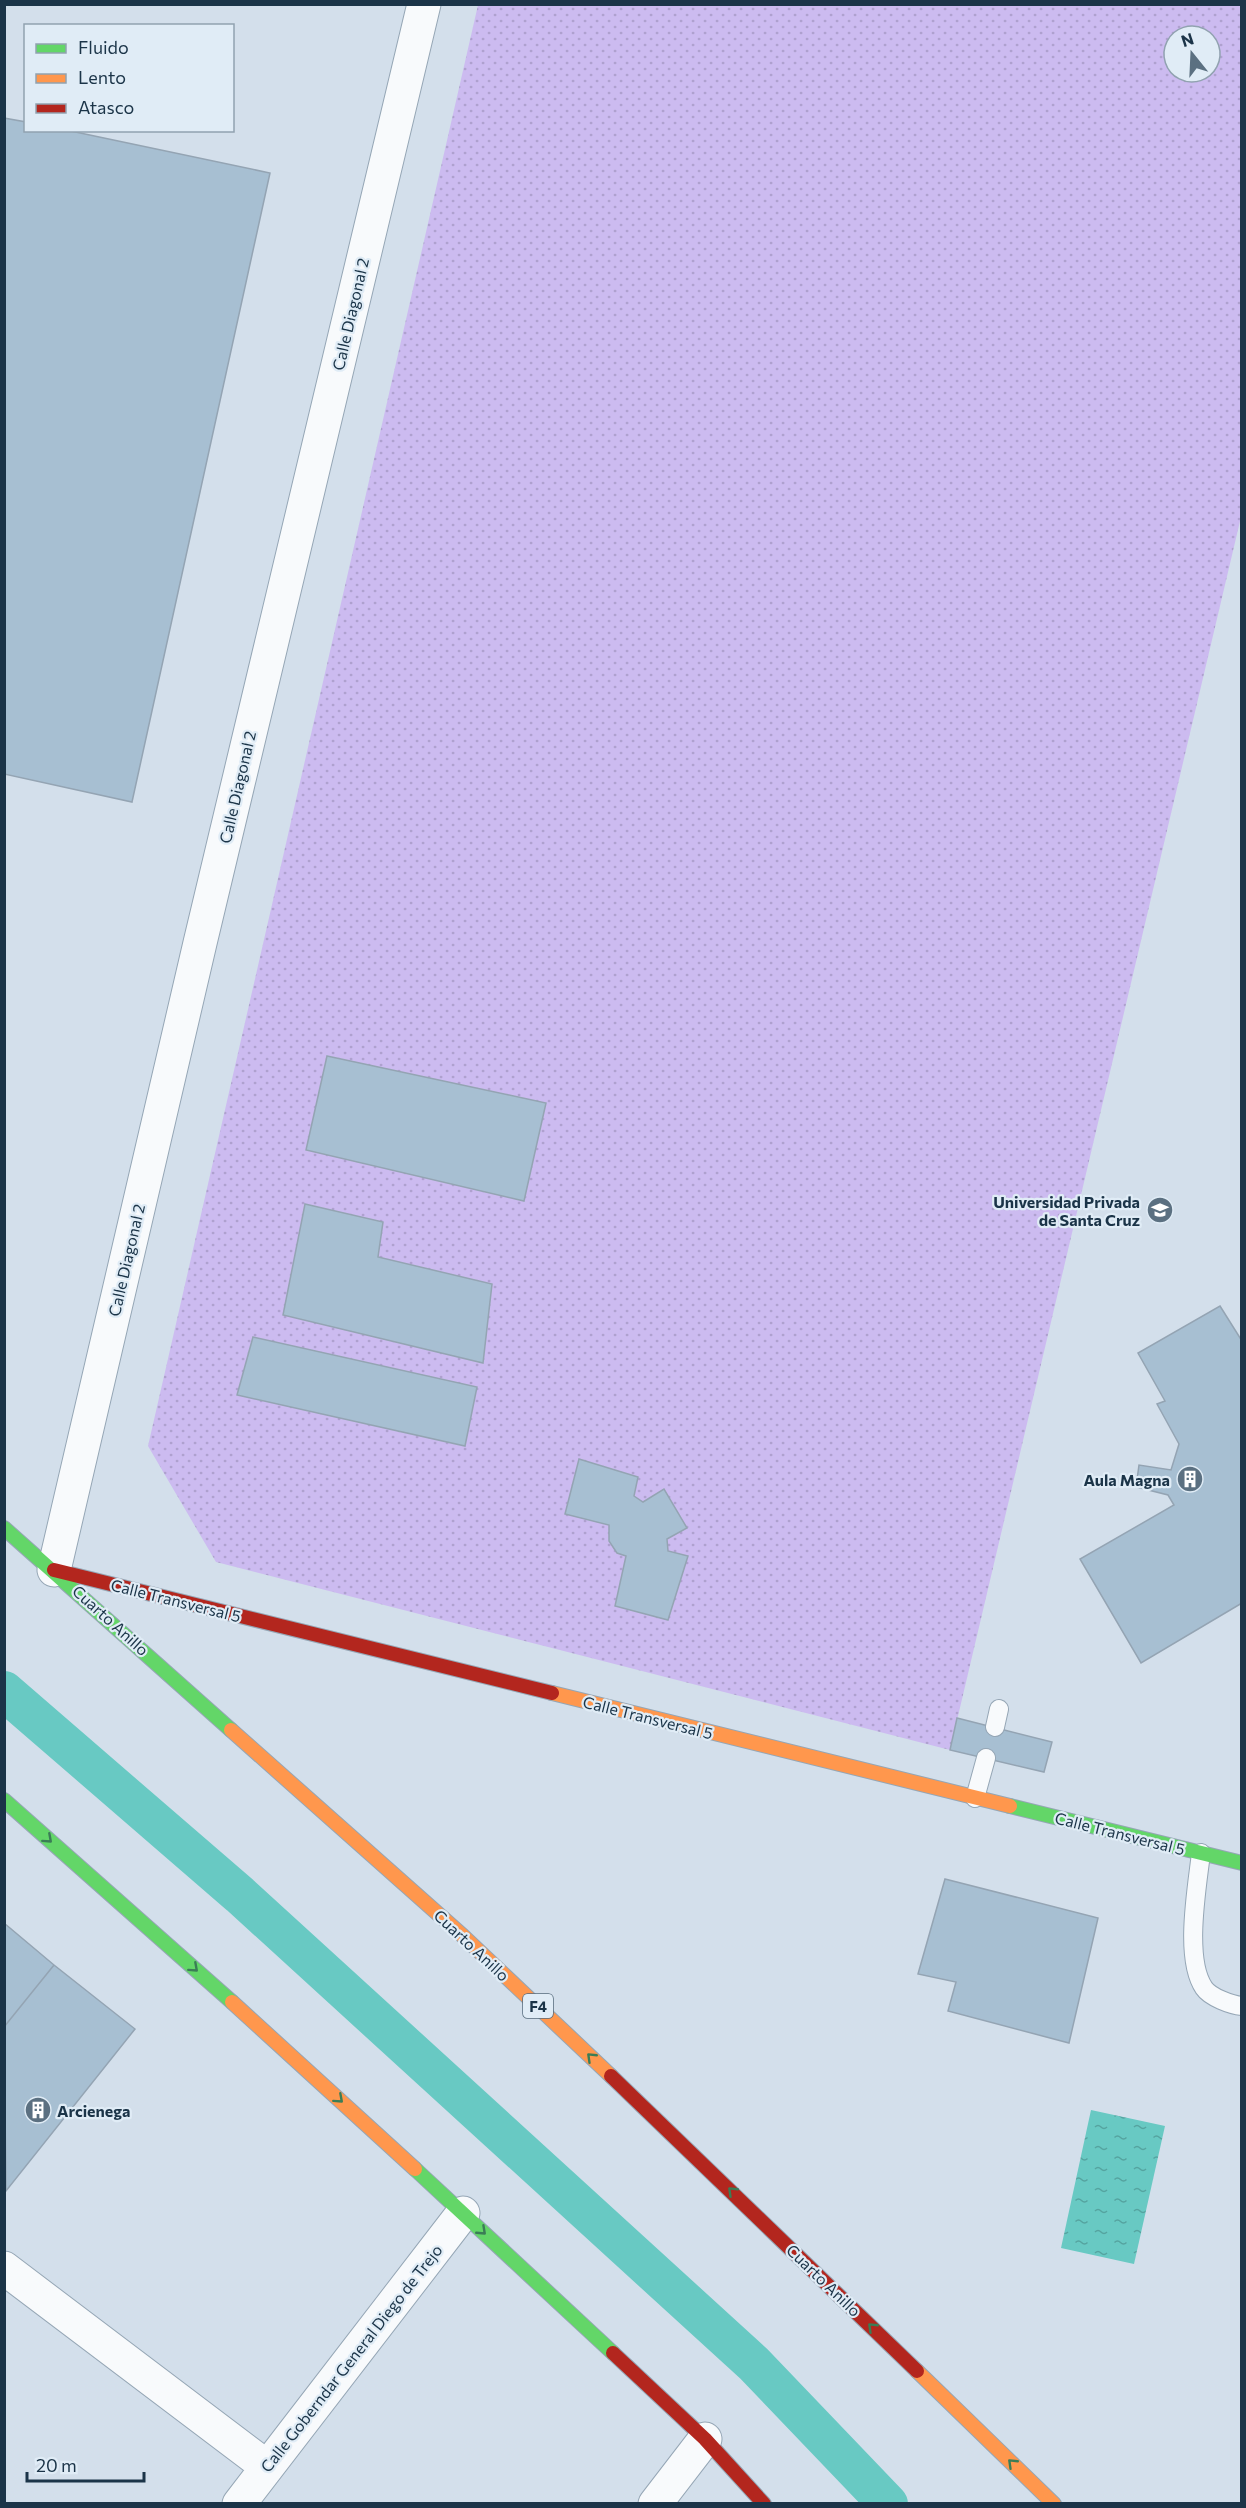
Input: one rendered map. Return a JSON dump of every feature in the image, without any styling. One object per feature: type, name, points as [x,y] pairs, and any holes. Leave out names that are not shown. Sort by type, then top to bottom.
[{"type":"main road","name":"Cuarto Anillo","points":[[4,1528],[54,1570],[463,1936],[729,2188],[1054,2504]]},
{"type":"main road","name":"Calle Transversal 5","points":[[54,1570],[1242,1863]]},
{"type":"main road","points":[[4,1800],[261,2028],[463,2213],[705,2439],[764,2504]]},
{"type":"street","name":"Calle Diagonal 2","points":[[54,1570],[200,943],[424,4]]},
{"type":"street","name":"Calle Goberndar General Diego de Trejo","points":[[239,2504],[463,2213]]},
{"type":"street","points":[[4,2268],[267,2467]]},
{"type":"street","points":[[655,2504],[705,2439]]},
{"type":"lane","points":[[995,1727],[999,1709]]},
{"type":"lane","points":[[975,1798],[986,1758]]},
{"type":"lane","points":[[1201,1853],[1195,1909],[1194,1964],[1205,1990],[1234,2005],[1242,2006]]},
{"type":"shaded area","points":[[478,5],[1241,5],[1241,517],[950,1750],[216,1562],[148,1446]]},
{"type":"water","points":[[1091,2110],[1165,2126],[1134,2264],[1061,2248]]},
{"type":"building","points":[[4,118],[24,122],[24,132],[75,132],[270,173],[132,802],[4,774]]},
{"type":"building","points":[[327,1056],[546,1103],[524,1201],[306,1150]]},
{"type":"building","points":[[305,1204],[383,1222],[378,1257],[492,1284],[483,1363],[283,1315]]},
{"type":"building","name":"Aula Magna","points":[[1220,1306],[1242,1341],[1242,1603],[1141,1663],[1080,1559],[1174,1505],[1168,1495],[1136,1487],[1139,1465],[1171,1470],[1179,1444],[1157,1404],[1165,1401],[1138,1353]]},
{"type":"building","points":[[253,1337],[477,1387],[465,1446],[237,1395]]},
{"type":"building","points":[[579,1459],[638,1477],[634,1496],[643,1502],[664,1489],[687,1528],[667,1539],[668,1551],[688,1556],[668,1620],[615,1606],[626,1556],[617,1553],[609,1541],[609,1525],[565,1514]]},
{"type":"building","points":[[957,1718],[1052,1742],[1044,1772],[950,1750]]},
{"type":"building","points":[[945,1879],[1098,1918],[1069,2043],[948,2011],[956,1982],[918,1974]]},
{"type":"building","points":[[4,1923],[54,1965],[4,2027]]},
{"type":"building","name":"Arcienega","points":[[54,1965],[135,2029],[6,2191],[4,2027]]},
{"type":"waterway","points":[[4,1691],[240,1895],[754,2364],[888,2504]]},
{"type":"traffic: fast","points":[[4,1528],[231,1730]]},
{"type":"traffic: fast","points":[[4,1800],[232,2002]]},
{"type":"traffic: fast","points":[[1010,1806],[1242,1863]]},
{"type":"traffic: fast","points":[[415,2169],[613,2353]]},
{"type":"traffic: slow","points":[[552,1693],[1010,1806]]},
{"type":"traffic: slow","points":[[231,1730],[463,1936],[611,2076]]},
{"type":"traffic: slow","points":[[232,2002],[415,2169]]},
{"type":"traffic: slow","points":[[917,2371],[1054,2504]]},
{"type":"traffic: jam","points":[[54,1570],[552,1693]]},
{"type":"traffic: jam","points":[[611,2076],[917,2371]]},
{"type":"traffic: jam","points":[[613,2353],[705,2439],[764,2504]]},
{"type":"place","name":"Universidad Privada de Santa Cruz","points":[[1160,1210]]},
{"type":"place","name":"Aula Magna","points":[[1190,1479]]},
{"type":"place","name":"Arcienega","points":[[38,2110]]}]
